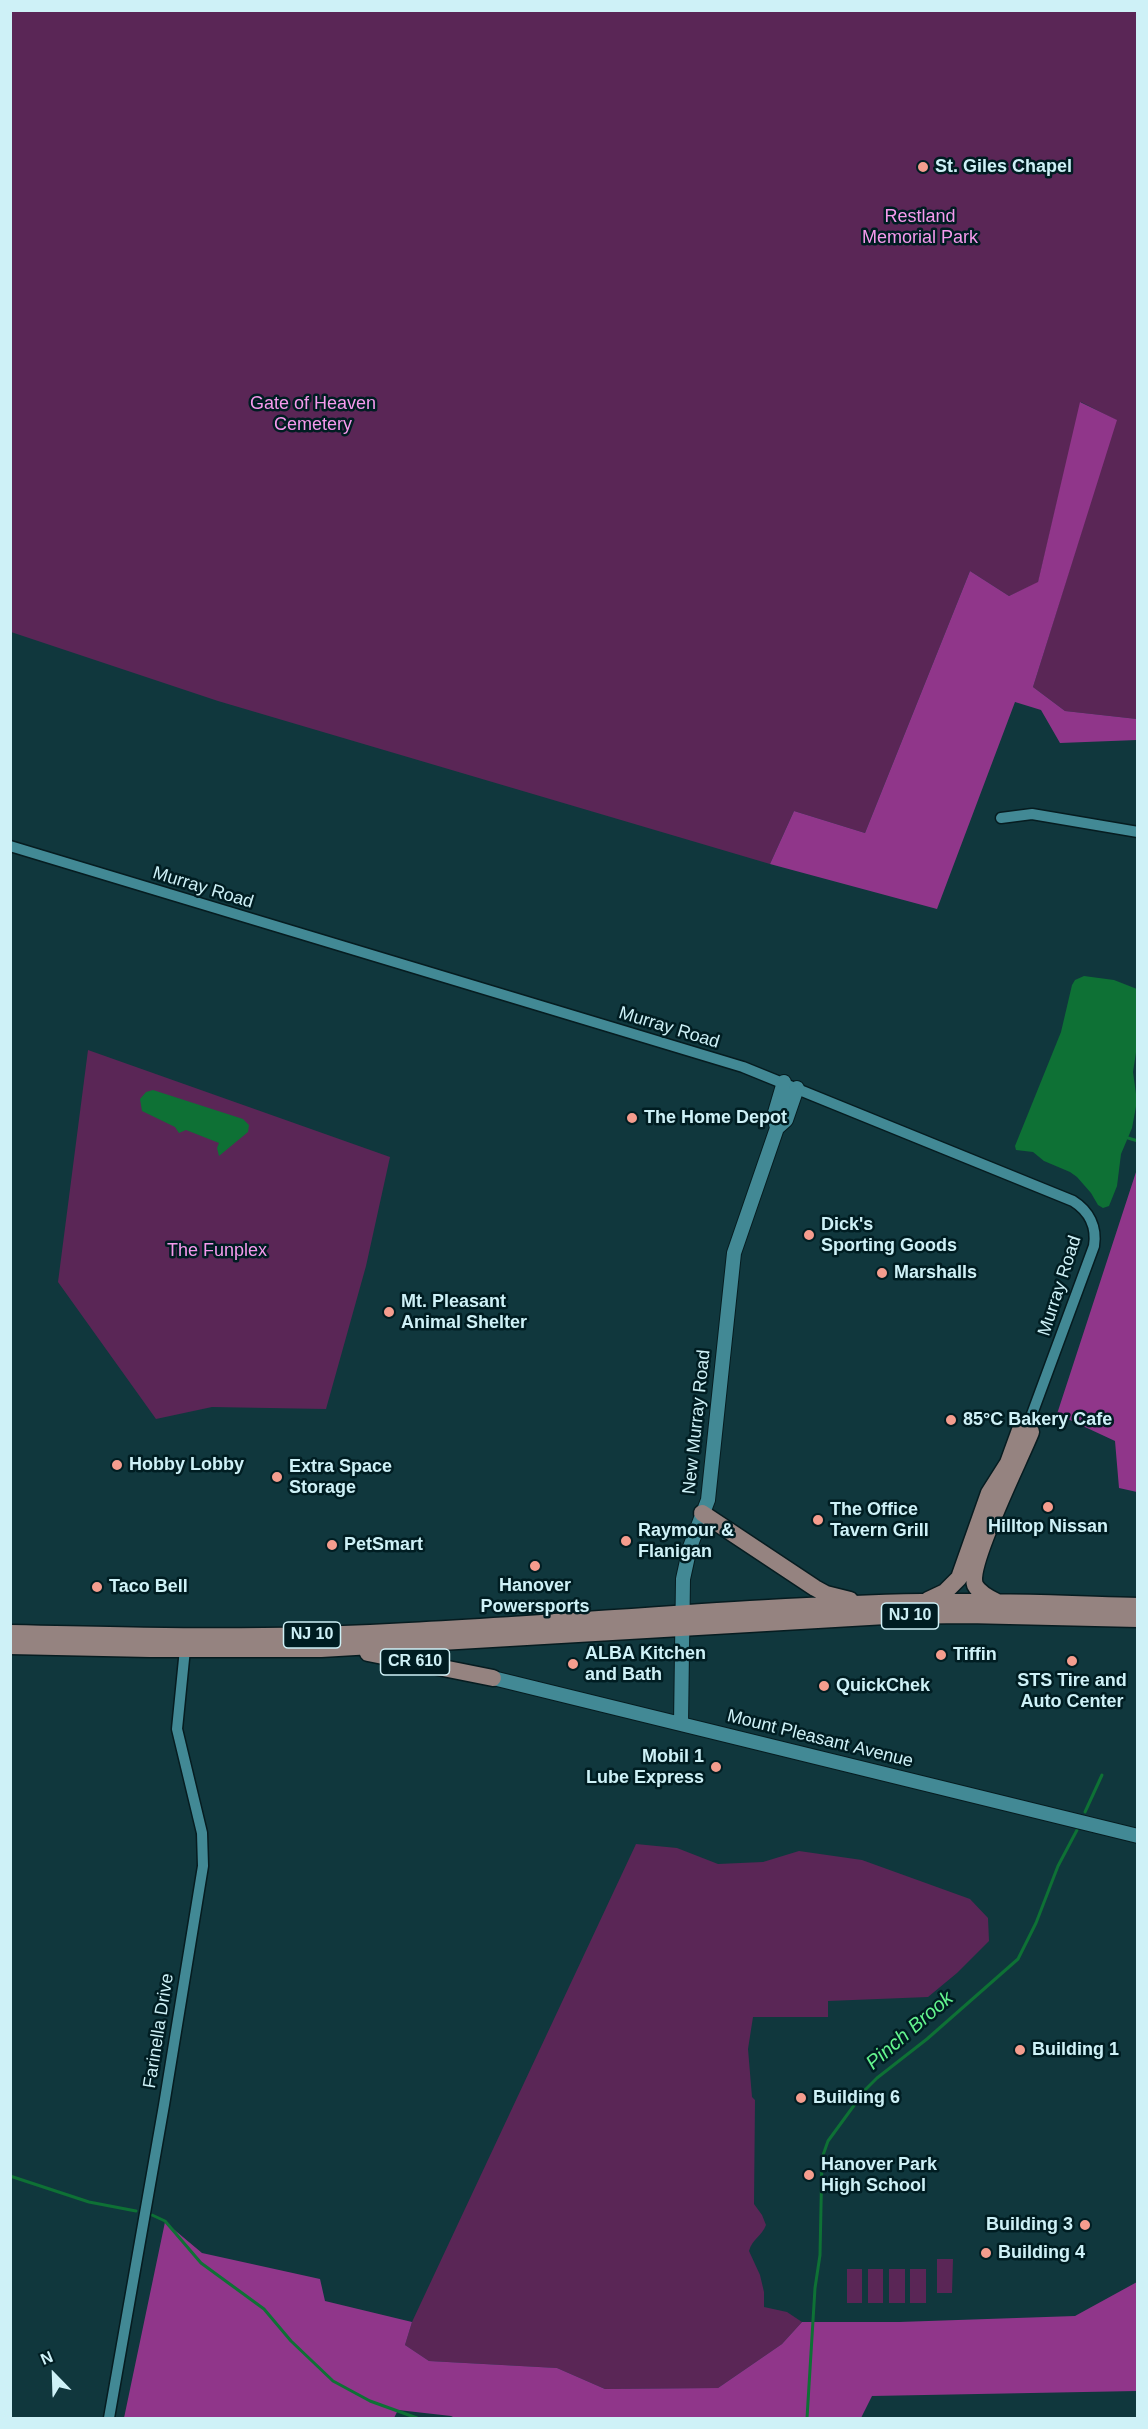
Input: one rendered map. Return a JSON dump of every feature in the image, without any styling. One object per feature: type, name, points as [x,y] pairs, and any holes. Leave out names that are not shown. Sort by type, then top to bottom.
[{"type":"main road","points":[[922,1602],[945,1592],[959,1578],[989,1493],[1008,1463],[1020,1430],[1028,1425],[1031,1432],[1018,1465],[1000,1499],[975,1570],[975,1585],[998,1602]]},
{"type":"main road","points":[[702,1513],[826,1594],[880,1604]]},
{"type":"main road","name":"NJ 10","points":[[10,1646],[185,1649],[337,1647],[501,1640],[880,1604],[998,1602],[1137,1606]]},
{"type":"main road","name":"NJ 10","points":[[10,1633],[195,1636],[323,1635],[530,1625],[886,1616],[1137,1619]]},
{"type":"main road","name":"CR 610","points":[[337,1647],[493,1678]]},
{"type":"street","points":[[1001,818],[1032,814],[1137,832]]},
{"type":"street","name":"Murray Road","points":[[10,846],[743,1067],[1073,1201],[1088,1214],[1093,1226],[1094,1246],[1028,1425]]},
{"type":"street","name":"New Murray Road","points":[[681,1724],[684,1570],[708,1500],[734,1253],[777,1128],[774,1116],[791,1085]]},
{"type":"street","name":"Farinella Drive","points":[[109,2418],[164,2106],[203,1866],[202,1833],[177,1729],[185,1649]]},
{"type":"street","name":"Mount Pleasant Avenue","points":[[493,1678],[1137,1836]]},
{"type":"green space","name":"Gate of Heaven Cemetery","points":[[11,11],[1137,11],[1137,719],[1065,711],[1033,687],[1116,420],[1081,402],[1038,583],[1009,596],[970,571],[865,833],[794,811],[770,864],[218,701],[11,632]]},
{"type":"green space","name":"The Funplex","points":[[88,1050],[390,1157],[366,1266],[326,1409],[212,1407],[156,1419],[58,1282]]},
{"type":"green space","points":[[636,1844],[677,1848],[718,1864],[763,1862],[799,1851],[862,1860],[970,1899],[988,1918],[989,1941],[957,1973],[928,1997],[828,2001],[828,2017],[753,2017],[748,2049],[752,2097],[755,2100],[754,2204],[766,2225],[752,2243],[749,2251],[760,2275],[764,2292],[764,2307],[787,2312],[802,2322],[782,2344],[718,2388],[605,2389],[557,2368],[429,2361],[405,2345],[412,2322]]},
{"type":"green space","points":[[937,2259],[953,2259],[952,2293],[937,2293]]},
{"type":"green space","points":[[847,2269],[862,2269],[862,2303],[847,2303]]},
{"type":"green space","points":[[868,2269],[883,2269],[883,2303],[868,2303]]},
{"type":"green space","points":[[889,2269],[905,2269],[905,2303],[889,2303]]},
{"type":"green space","points":[[910,2269],[926,2269],[926,2303],[910,2303]]},
{"type":"shaded area","points":[[1080,402],[1117,420],[1033,687],[1065,711],[1137,719],[1137,740],[1060,743],[1041,710],[1015,702],[937,909],[770,864],[794,811],[865,833],[970,571],[1009,596],[1038,582]]},
{"type":"shaded area","points":[[1084,976],[1114,980],[1137,989],[1137,1046],[1133,1072],[1137,1101],[1132,1128],[1121,1154],[1117,1186],[1109,1206],[1103,1208],[1070,1172],[1044,1161],[1033,1152],[1016,1150],[1015,1146],[1061,1032],[1072,985],[1075,980]]},
{"type":"shaded area","points":[[153,1090],[243,1119],[249,1125],[248,1132],[219,1156],[217,1148],[219,1143],[186,1130],[179,1133],[175,1127],[142,1111],[140,1099],[146,1092]]},
{"type":"shaded area","points":[[1137,1169],[1137,1492],[1119,1488],[1115,1441],[1057,1414]]},
{"type":"shaded area","points":[[165,2222],[202,2253],[320,2279],[325,2301],[412,2322],[405,2345],[429,2361],[557,2368],[605,2389],[718,2388],[782,2344],[802,2322],[899,2322],[1075,2316],[1137,2282],[1137,2391],[872,2396],[861,2418],[455,2418],[398,2410],[394,2418],[124,2418]]},
{"type":"waterway","name":"Pinch Brook","points":[[1128,1138],[1138,1141]]},
{"type":"waterway","name":"Pinch Brook","points":[[1085,1812],[1102,1775]]},
{"type":"waterway","name":"Pinch Brook","points":[[807,2418],[815,2288],[820,2255],[822,2158],[828,2141],[866,2089],[877,2078],[927,2039],[1018,1959],[1036,1923],[1058,1866],[1077,1830]]},
{"type":"waterway","points":[[10,2176],[89,2202],[136,2211]]},
{"type":"waterway","points":[[152,2215],[165,2221],[201,2263],[264,2309],[291,2341],[333,2381],[370,2401],[417,2418]]},
{"type":"place","name":"St. Giles Chapel","points":[[923,167]]},
{"type":"place","name":"The Home Depot","points":[[632,1118]]},
{"type":"place","name":"Dick's Sporting Goods","points":[[809,1235]]},
{"type":"place","name":"Marshalls","points":[[882,1273]]},
{"type":"place","name":"Mt. Pleasant Animal Shelter","points":[[389,1312]]},
{"type":"place","name":"85°C Bakery Cafe","points":[[951,1420]]},
{"type":"place","name":"Hobby Lobby","points":[[117,1465]]},
{"type":"place","name":"Extra Space Storage","points":[[277,1477]]},
{"type":"place","name":"Hilltop Nissan","points":[[1048,1507]]},
{"type":"place","name":"The Office Tavern Grill","points":[[818,1520]]},
{"type":"place","name":"Raymour & Flanigan","points":[[626,1541]]},
{"type":"place","name":"PetSmart","points":[[332,1545]]},
{"type":"place","name":"Hanover Powersports","points":[[535,1566]]},
{"type":"place","name":"Taco Bell","points":[[97,1587]]},
{"type":"place","name":"Tiffin","points":[[941,1655]]},
{"type":"place","name":"STS Tire and Auto Center","points":[[1072,1661]]},
{"type":"place","name":"ALBA Kitchen and Bath","points":[[573,1664]]},
{"type":"place","name":"QuickChek","points":[[824,1686]]},
{"type":"place","name":"Mobil 1 Lube Express","points":[[716,1767]]},
{"type":"place","name":"Building 1","points":[[1020,2050]]},
{"type":"place","name":"Building 6","points":[[801,2098]]},
{"type":"place","name":"Hanover Park High School","points":[[809,2175]]},
{"type":"place","name":"Building 3","points":[[1085,2225]]},
{"type":"place","name":"Building 4","points":[[986,2253]]},
{"type":"park label","name":"Restland Memorial Park","points":[[920,227]]}]
